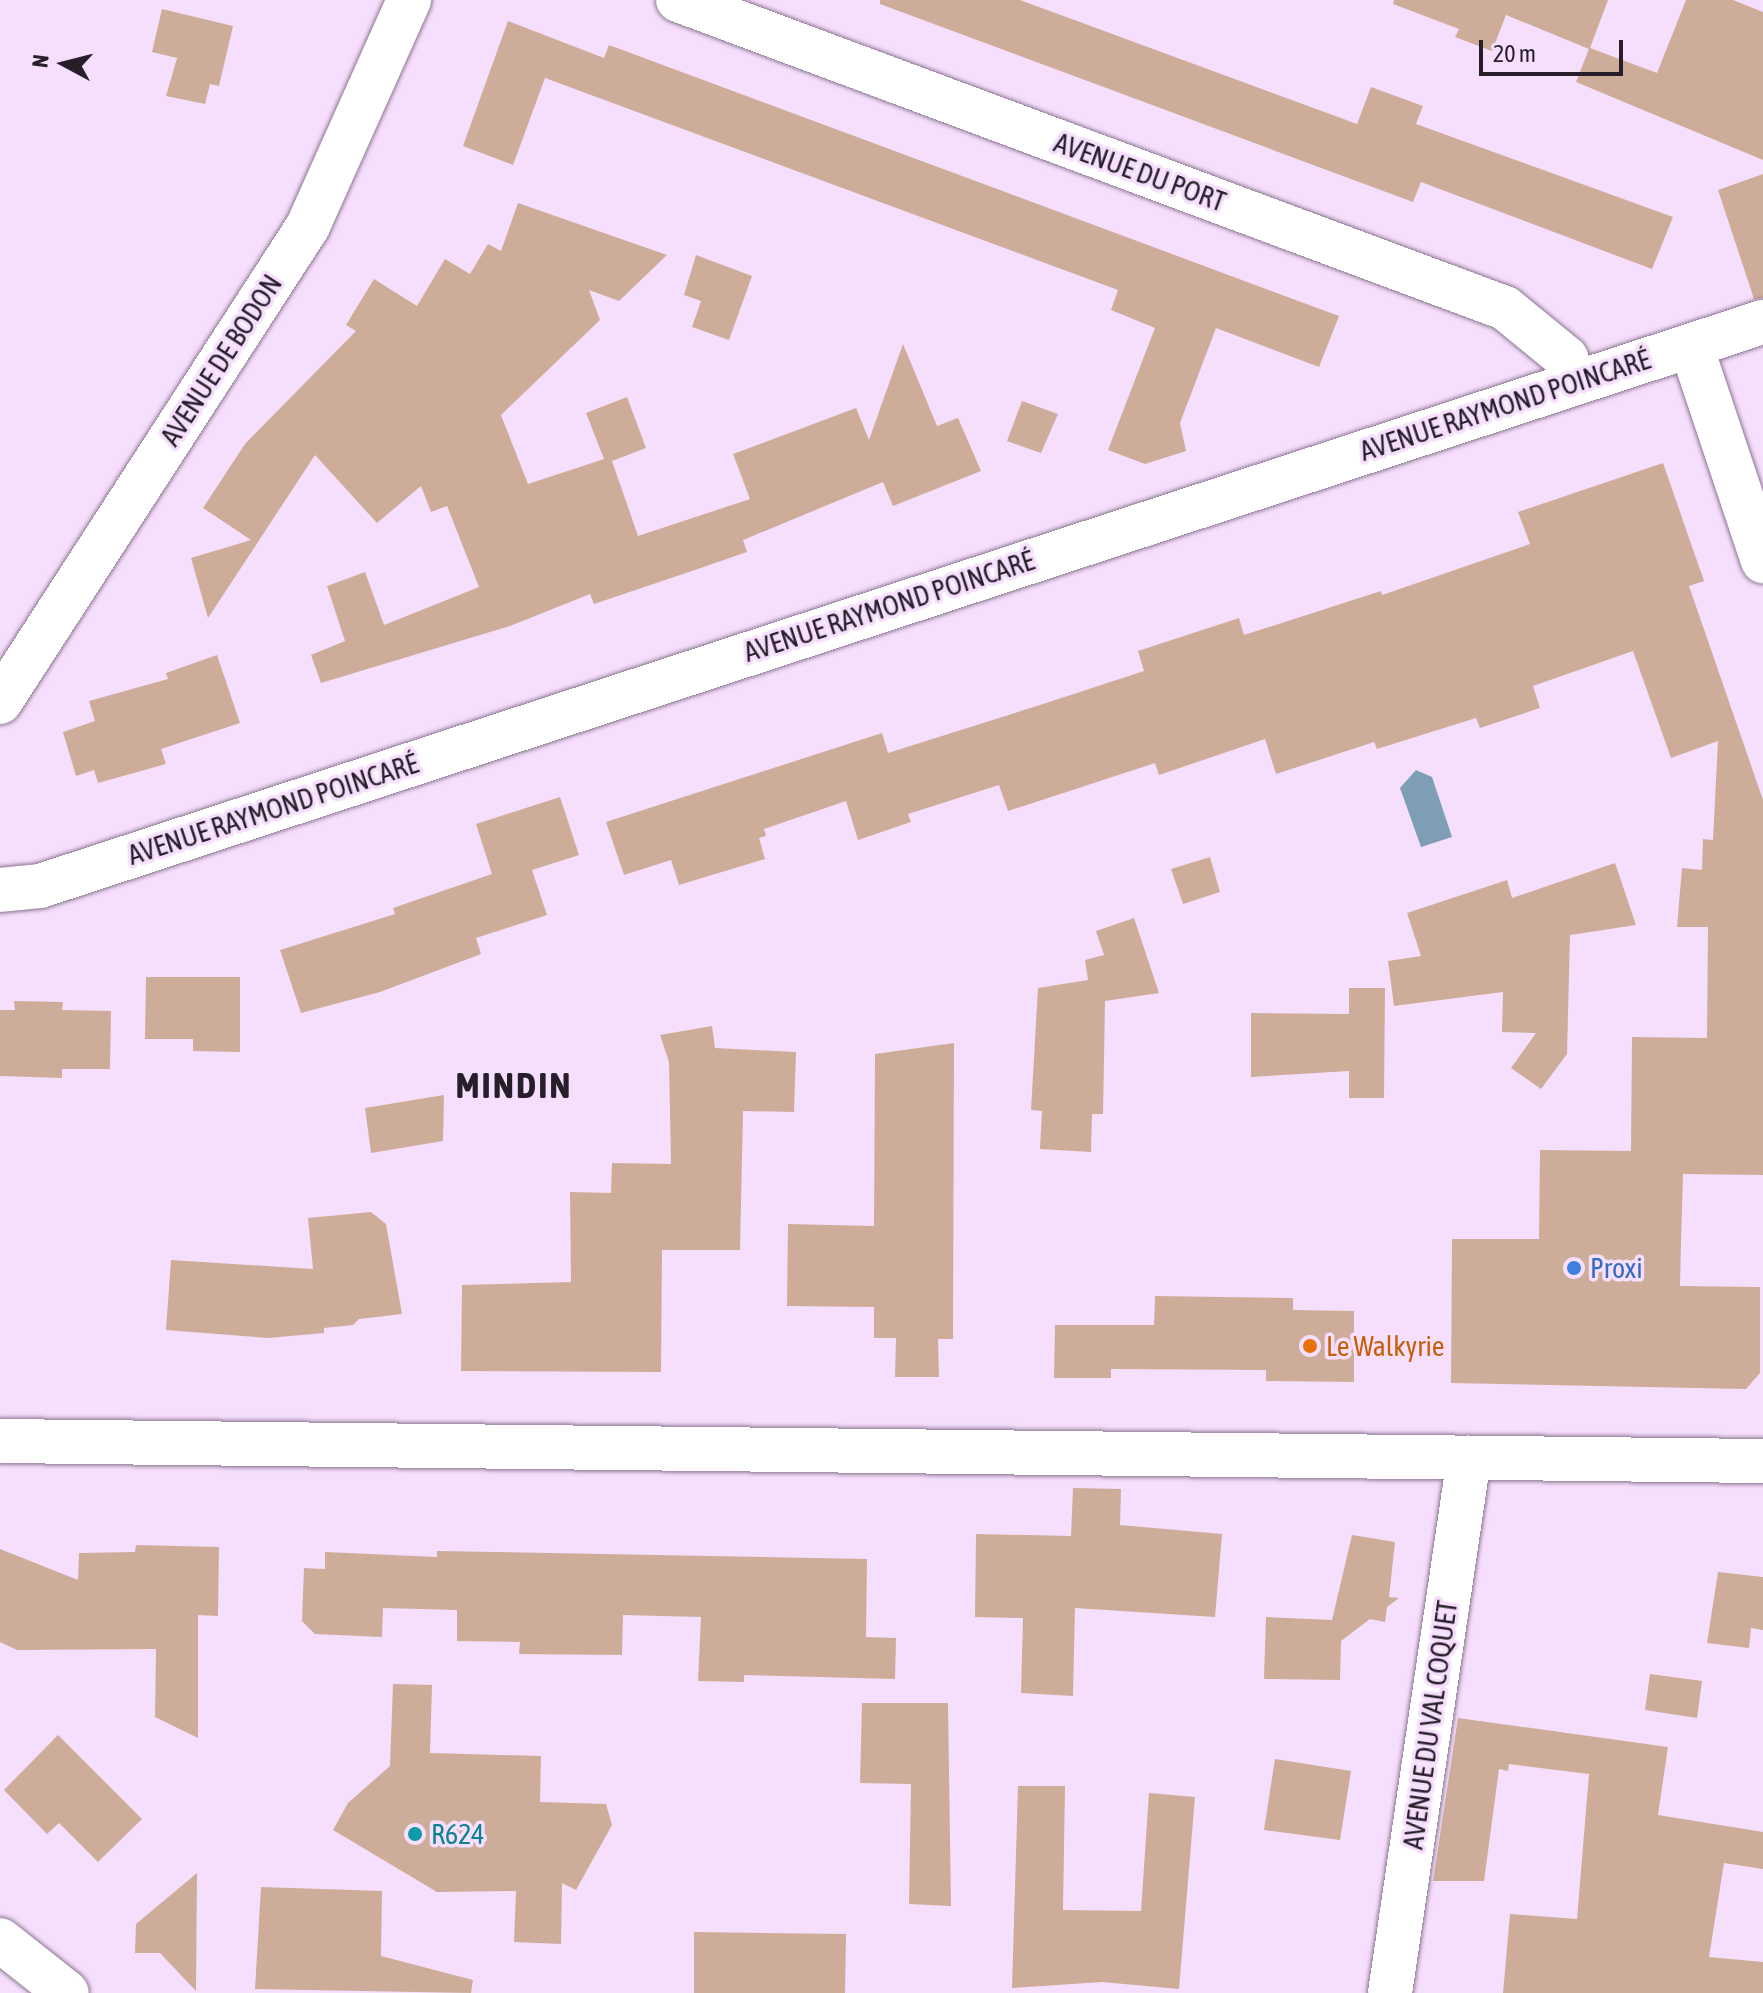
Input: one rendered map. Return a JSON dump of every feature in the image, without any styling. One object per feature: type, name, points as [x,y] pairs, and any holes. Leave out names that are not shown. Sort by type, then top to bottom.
[{"type":"street","name":"AVENUE DE BODON","points":[[0,702],[308,226],[409,0]]},
{"type":"street","name":"AVENUE DU PORT","points":[[678,0],[1505,308],[1566,358],[1574,381]]},
{"type":"street","name":"AVENUE RAYMOND POINCARÉ","points":[[8,889],[40,886],[1574,381],[1763,322]]},
{"type":"street","points":[[1691,346],[1763,561]]},
{"type":"street","points":[[0,1441],[1763,1461]]},
{"type":"street","name":"AVENUE DU VAL COQUET","points":[[1390,1993],[1469,1458]]},
{"type":"street","points":[[0,1940],[67,1993]]},
{"type":"water","points":[[1416,770],[1432,777],[1452,837],[1421,847],[1400,788]]},
{"type":"building","points":[[880,0],[1020,0],[1357,124],[1371,87],[1423,106],[1416,124],[1673,217],[1652,269],[1421,182],[1413,202],[880,4]]},
{"type":"building","points":[[1394,0],[1608,0],[1590,48],[1657,73],[1686,0],[1733,0],[1763,12],[1763,160],[1576,82],[1589,49],[1506,15],[1492,51],[1455,37],[1459,29],[1393,4]]},
{"type":"building","points":[[162,9],[233,26],[219,86],[210,84],[205,104],[166,96],[177,58],[152,52]]},
{"type":"building","points":[[508,21],[604,58],[609,45],[1339,316],[1319,367],[1216,328],[1180,423],[1186,451],[1145,464],[1108,450],[1155,328],[1111,310],[1118,290],[545,78],[513,165],[463,146]]},
{"type":"building","points":[[1763,174],[1763,298],[1754,299],[1718,190]]},
{"type":"building","points":[[518,203],[667,255],[619,301],[589,290],[600,320],[501,415],[528,484],[604,459],[586,413],[627,397],[646,448],[612,461],[638,536],[750,499],[733,454],[856,408],[869,440],[903,344],[937,426],[958,418],[981,471],[893,506],[883,482],[743,540],[747,552],[594,604],[590,594],[510,626],[321,683],[311,655],[345,641],[327,586],[365,572],[384,625],[479,587],[447,506],[431,512],[421,486],[377,523],[315,455],[208,618],[191,558],[251,540],[203,508],[245,444],[356,331],[346,325],[374,279],[417,306],[445,259],[470,274],[488,244],[501,251]]},
{"type":"building","points":[[696,255],[752,276],[729,340],[692,327],[701,301],[684,295]]},
{"type":"building","points":[[1022,401],[1058,414],[1041,453],[1007,441]]},
{"type":"building","points":[[1663,463],[1704,581],[1689,586],[1763,800],[1763,1175],[1683,1174],[1681,1242],[1680,1286],[1760,1287],[1760,1373],[1746,1389],[1451,1383],[1452,1239],[1539,1239],[1540,1150],[1631,1151],[1632,1037],[1707,1038],[1708,927],[1677,927],[1682,868],[1702,870],[1703,839],[1713,840],[1718,741],[1671,758],[1633,651],[1533,686],[1540,708],[1480,728],[1476,718],[1377,749],[1374,742],[1276,774],[1265,739],[1159,775],[1155,763],[1008,811],[999,785],[908,814],[911,822],[858,840],[846,801],[764,829],[766,836],[759,838],[765,859],[679,885],[671,860],[624,875],[606,822],[882,733],[888,753],[1040,705],[1144,671],[1138,651],[1239,618],[1244,635],[1381,591],[1382,595],[1530,544],[1518,512]]},
{"type":"building","points":[[217,655],[240,723],[161,749],[166,764],[98,783],[94,770],[76,776],[63,732],[95,721],[89,701],[168,679],[166,673]]},
{"type":"building","points":[[560,797],[579,855],[532,870],[547,915],[476,938],[481,954],[380,992],[301,1013],[280,950],[395,914],[393,908],[492,874],[476,824]]},
{"type":"building","points":[[1210,857],[1220,892],[1183,904],[1171,869]]},
{"type":"building","points":[[1615,863],[1636,925],[1570,935],[1567,1054],[1541,1089],[1511,1068],[1536,1033],[1502,1032],[1503,992],[1394,1006],[1388,961],[1421,956],[1407,913],[1507,880],[1512,898]]},
{"type":"building","points":[[1134,918],[1159,993],[1105,1001],[1103,1114],[1092,1114],[1091,1152],[1040,1149],[1042,1111],[1031,1110],[1038,988],[1088,980],[1085,960],[1104,955],[1096,931]]},
{"type":"building","points":[[146,977],[240,977],[240,1052],[193,1051],[193,1039],[145,1039]]},
{"type":"building","points":[[1349,988],[1385,988],[1384,1098],[1349,1098],[1349,1071],[1251,1077],[1251,1013],[1349,1014]]},
{"type":"building","points":[[14,1001],[63,1002],[62,1010],[111,1011],[110,1069],[62,1069],[62,1078],[0,1076],[0,1010],[15,1010]]},
{"type":"building","points":[[712,1026],[715,1048],[796,1052],[794,1112],[743,1111],[740,1250],[662,1250],[661,1372],[461,1371],[462,1285],[571,1282],[570,1192],[611,1193],[612,1163],[671,1164],[669,1062],[660,1035]]},
{"type":"building","points":[[954,1043],[953,1339],[938,1339],[939,1377],[895,1377],[896,1338],[874,1338],[874,1307],[787,1306],[788,1224],[874,1226],[875,1054]]},
{"type":"building","points":[[444,1095],[443,1141],[371,1153],[365,1108]]},
{"type":"building","points":[[371,1212],[386,1224],[402,1314],[359,1319],[353,1325],[324,1328],[324,1333],[268,1338],[166,1330],[171,1260],[313,1269],[308,1218]]},
{"type":"building","points":[[1155,1296],[1293,1298],[1293,1310],[1354,1311],[1354,1382],[1266,1381],[1266,1370],[1111,1369],[1111,1378],[1054,1378],[1055,1325],[1154,1325]]},
{"type":"building","points":[[1073,1488],[1121,1489],[1120,1525],[1222,1534],[1215,1617],[1075,1608],[1073,1696],[1021,1693],[1023,1618],[975,1617],[976,1534],[1071,1536]]},
{"type":"building","points":[[1352,1535],[1395,1542],[1389,1597],[1399,1598],[1387,1607],[1385,1622],[1370,1619],[1341,1641],[1340,1680],[1264,1679],[1266,1617],[1332,1620]]},
{"type":"building","points":[[136,1545],[219,1547],[218,1616],[198,1615],[198,1738],[155,1717],[156,1649],[17,1650],[0,1642],[0,1549],[78,1580],[79,1553],[135,1552]]},
{"type":"building","points":[[437,1551],[867,1559],[866,1637],[896,1638],[895,1679],[744,1675],[744,1682],[698,1681],[701,1617],[623,1615],[622,1655],[519,1654],[520,1642],[457,1641],[457,1610],[383,1608],[382,1637],[315,1634],[302,1621],[304,1568],[325,1569],[325,1552],[437,1557]]},
{"type":"building","points":[[1718,1572],[1763,1577],[1763,1630],[1751,1628],[1749,1648],[1707,1643]]},
{"type":"building","points":[[1650,1674],[1702,1681],[1697,1718],[1645,1710]]},
{"type":"building","points":[[393,1684],[432,1685],[430,1753],[541,1756],[540,1802],[606,1804],[612,1825],[576,1890],[562,1883],[561,1944],[514,1942],[516,1891],[437,1892],[333,1830],[348,1803],[390,1766]]},
{"type":"building","points":[[862,1703],[948,1703],[951,1906],[909,1904],[911,1784],[860,1783]]},
{"type":"building","points":[[1458,1718],[1668,1747],[1658,1815],[1763,1832],[1763,1869],[1724,1863],[1709,1957],[1763,1962],[1763,1993],[1503,1993],[1510,1914],[1577,1919],[1589,1774],[1509,1764],[1508,1771],[1499,1769],[1484,1881],[1433,1881]]},
{"type":"building","points":[[58,1735],[142,1819],[98,1862],[59,1823],[47,1834],[4,1790]]},
{"type":"building","points":[[1275,1759],[1351,1771],[1340,1840],[1264,1830]]},
{"type":"building","points":[[1018,1786],[1065,1786],[1063,1910],[1141,1911],[1149,1793],[1195,1797],[1179,1989],[1102,1982],[1012,1988]]},
{"type":"building","points":[[197,1873],[196,1991],[160,1953],[135,1953],[136,1924]]},
{"type":"building","points":[[261,1887],[382,1891],[381,1956],[473,1980],[471,1993],[255,1989]]},
{"type":"building","points":[[694,1932],[846,1934],[845,1993],[694,1993]]},
{"type":"place","name":"Proxi","points":[[1574,1268]]},
{"type":"place","name":"Le Walkyrie","points":[[1310,1346]]},
{"type":"place","name":"R624","points":[[415,1834]]},
{"type":"district","name":"MINDIN","points":[[514,1086]]}]
